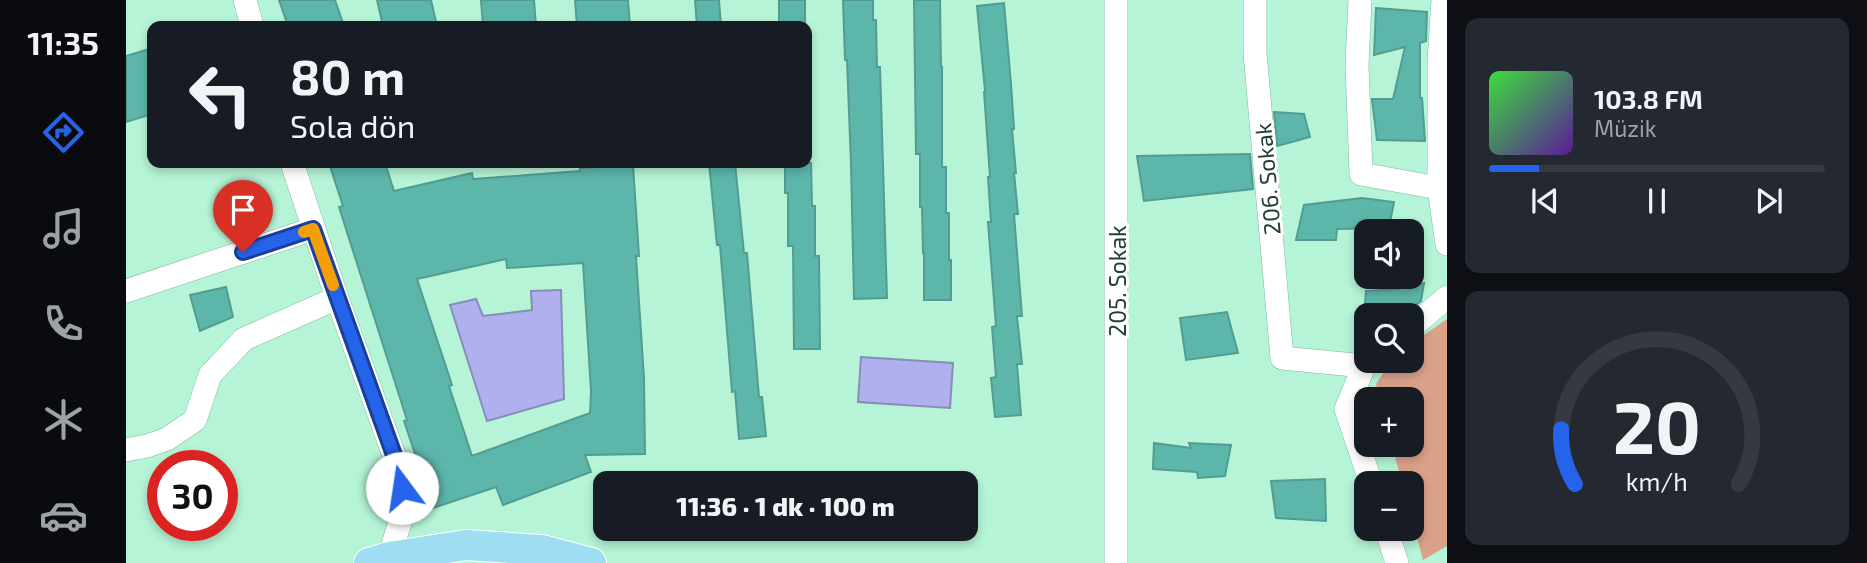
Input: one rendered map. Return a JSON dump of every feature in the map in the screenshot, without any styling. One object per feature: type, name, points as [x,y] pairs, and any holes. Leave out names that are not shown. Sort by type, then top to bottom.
[{"type":"main road","points":[[387,562],[466,545],[542,550],[591,563]]},
{"type":"street","points":[[245,0],[251,21]]},
{"type":"street","name":"205. Sokak","points":[[1116,0],[1116,563]]},
{"type":"street","name":"206. Sokak","points":[[1255,0],[1255,53],[1282,358],[1354,362]]},
{"type":"street","points":[[1360,0],[1357,65],[1361,174],[1439,188]]},
{"type":"street","points":[[1443,0],[1439,62],[1439,188],[1447,244]]},
{"type":"street","points":[[294,168],[399,469],[405,507],[387,562]]},
{"type":"street","points":[[126,291],[313,229]]},
{"type":"street","points":[[1424,317],[1447,297]]},
{"type":"street","points":[[126,450],[167,439],[195,420],[210,375],[244,339],[337,298]]},
{"type":"street","points":[[1362,373],[1346,409],[1367,471]]},
{"type":"street","points":[[1390,541],[1397,563]]},
{"type":"shaded area","points":[[1447,319],[1447,546],[1423,560],[1418,541],[1424,541],[1424,471],[1399,471],[1395,457],[1424,457],[1424,387],[1377,387],[1376,384],[1383,373],[1424,373],[1424,335]]},
{"type":"water","points":[[561,290],[564,399],[487,421],[450,305],[476,299],[483,316],[532,310],[531,291]]},
{"type":"water","points":[[861,357],[953,363],[950,408],[858,402]]},
{"type":"building","points":[[279,0],[335,0],[342,21],[286,21]]},
{"type":"building","points":[[377,0],[431,0],[436,21],[382,21]]},
{"type":"building","points":[[481,0],[534,0],[536,21],[483,21]]},
{"type":"building","points":[[575,0],[628,0],[630,21],[577,21]]},
{"type":"building","points":[[695,0],[719,0],[721,21],[697,21]]},
{"type":"building","points":[[779,0],[805,0],[805,21],[779,21]]},
{"type":"building","points":[[843,0],[873,0],[873,20],[876,20],[877,67],[880,67],[887,298],[854,299]]},
{"type":"building","points":[[914,0],[940,0],[942,167],[946,167],[951,300],[924,300],[920,154],[916,154]]},
{"type":"building","points":[[1004,3],[1018,214],[1014,214],[1022,316],[1017,316],[1022,364],[1017,364],[1021,415],[995,417],[991,378],[996,377],[992,327],[996,326],[988,222],[991,222],[990,177],[977,6]]},
{"type":"building","points":[[1376,8],[1427,12],[1426,41],[1420,43],[1420,98],[1425,141],[1377,140],[1372,99],[1393,99],[1405,47],[1374,55]]},
{"type":"building","points":[[147,50],[147,116],[126,122],[126,56]]},
{"type":"building","points":[[1274,112],[1304,114],[1310,137],[1277,146]]},
{"type":"building","points":[[1250,154],[1253,189],[1144,201],[1137,156]]},
{"type":"building","points":[[331,168],[387,168],[394,191],[472,173],[473,179],[580,171],[580,168],[633,168],[639,256],[636,256],[644,378],[645,454],[585,455],[591,472],[503,505],[496,487],[433,508],[339,207],[343,206]],"holes":[[[506,259],[507,268],[583,263],[590,413],[472,456],[417,279]]]},
{"type":"building","points":[[709,168],[736,168],[744,253],[747,253],[759,397],[762,397],[766,436],[739,439],[735,391],[732,392],[720,245],[717,245]]},
{"type":"building","points":[[785,168],[811,168],[812,206],[815,206],[815,256],[819,256],[820,349],[794,349],[793,246],[788,246],[788,193],[785,193]]},
{"type":"building","points":[[1362,198],[1394,202],[1391,219],[1354,219],[1354,229],[1337,229],[1336,240],[1296,240],[1304,205]]},
{"type":"building","points":[[226,287],[233,317],[200,331],[190,295]]},
{"type":"building","points":[[1423,289],[1419,303],[1365,303],[1366,291]]},
{"type":"building","points":[[1227,312],[1238,353],[1186,360],[1180,318]]},
{"type":"building","points":[[1154,443],[1191,448],[1189,443],[1231,445],[1225,476],[1198,478],[1197,472],[1153,469]]},
{"type":"building","points":[[1325,479],[1326,521],[1276,518],[1271,481]]},
{"type":"slow traffic","points":[[304,232],[313,229],[333,285]]},
{"type":"route","points":[[243,252],[313,229],[399,469],[402,488]]}]
